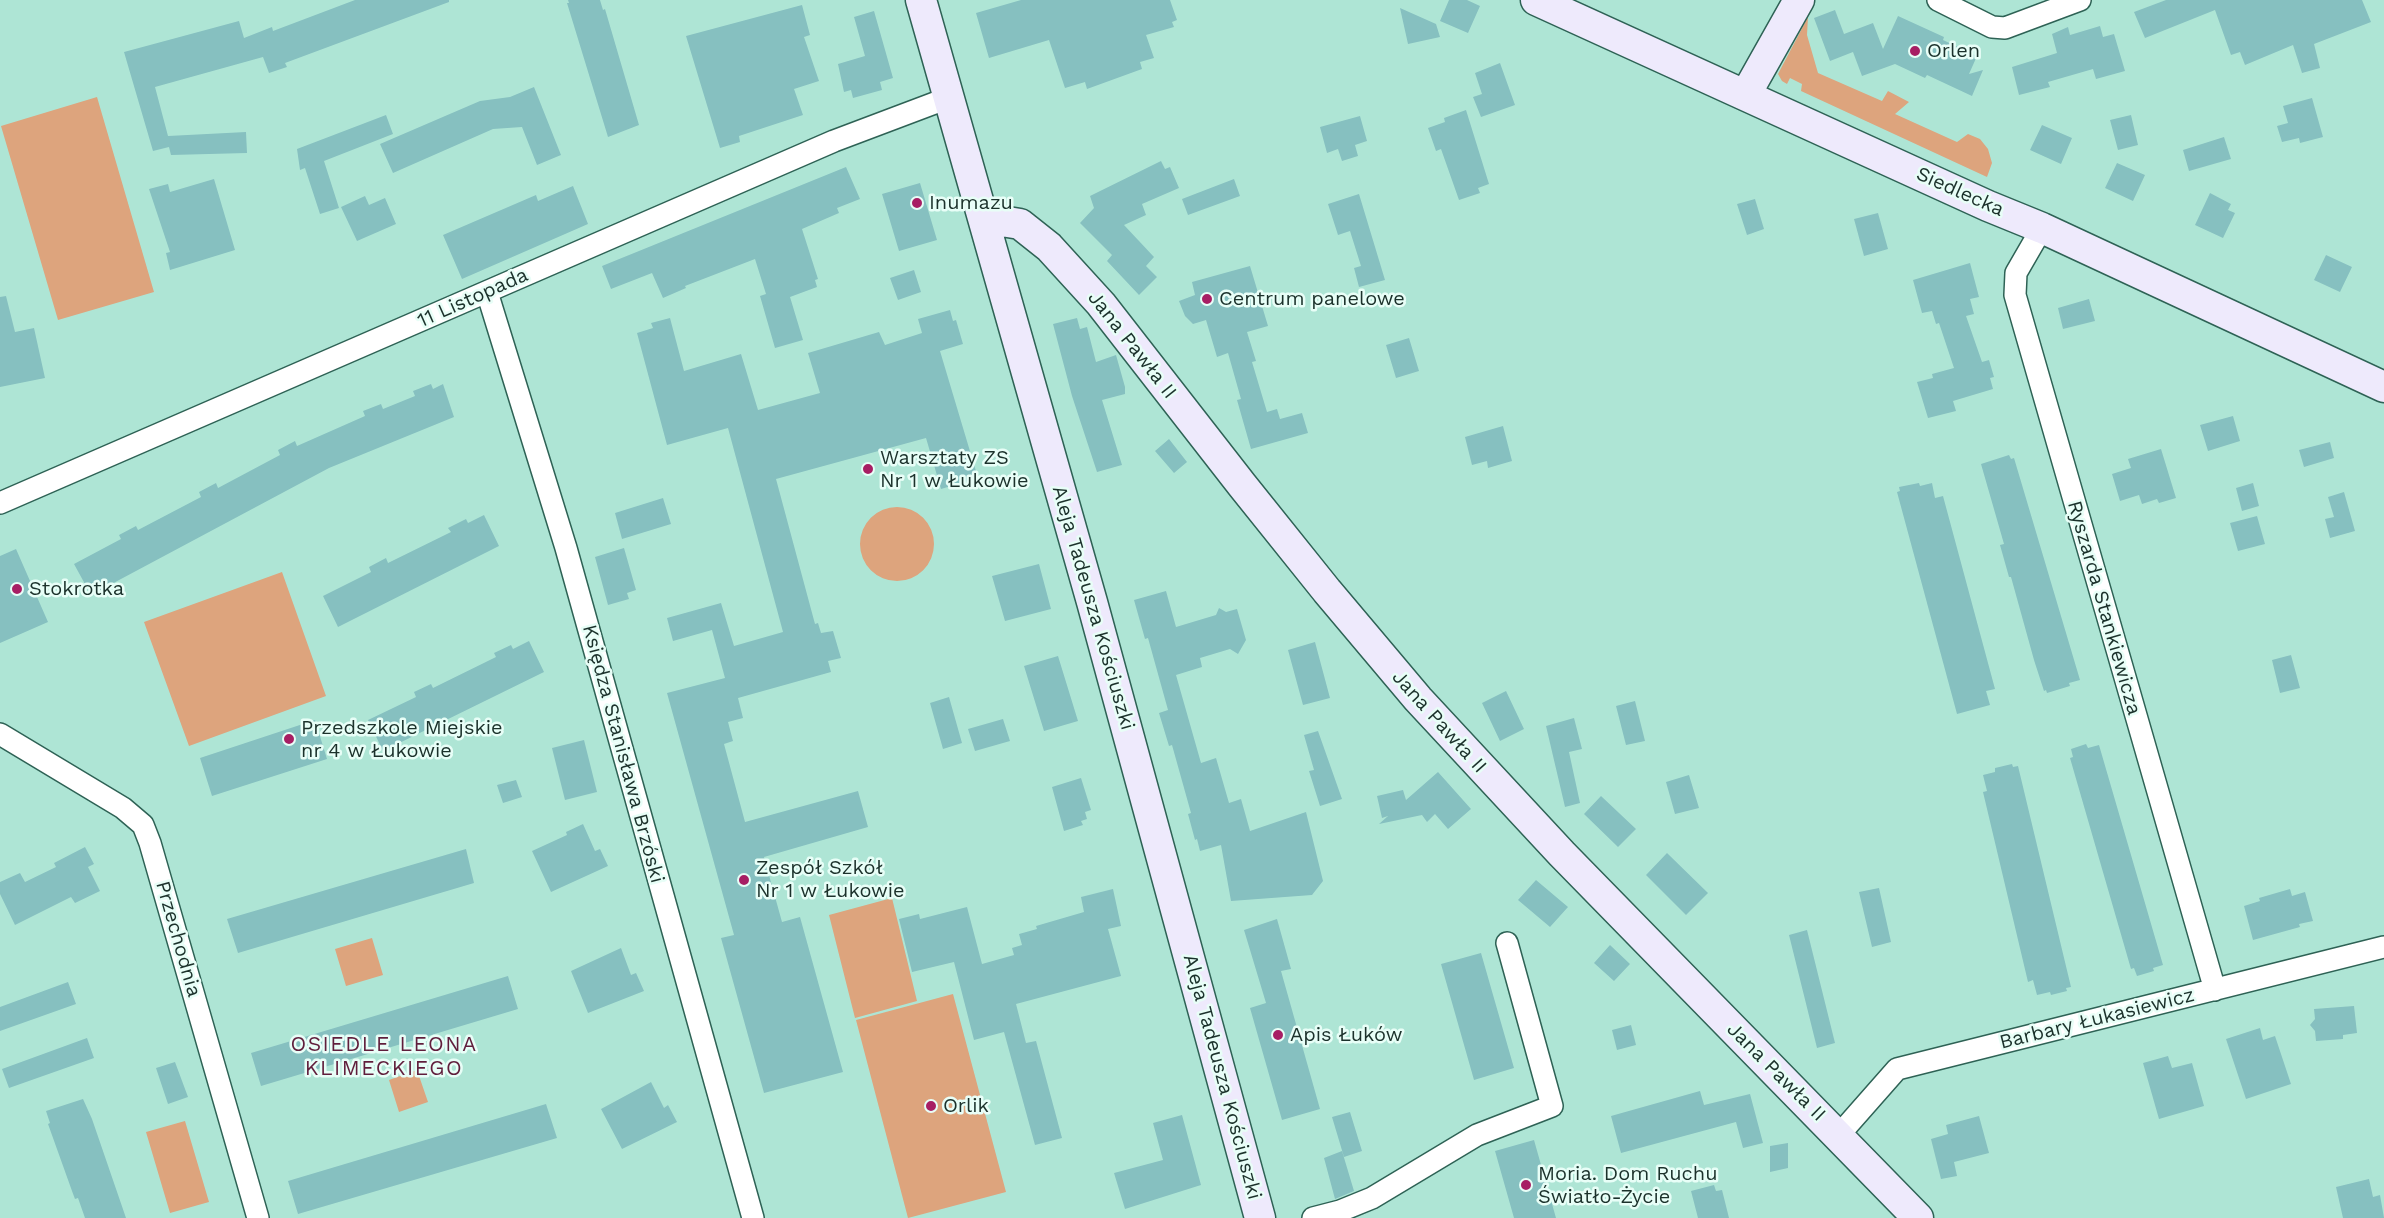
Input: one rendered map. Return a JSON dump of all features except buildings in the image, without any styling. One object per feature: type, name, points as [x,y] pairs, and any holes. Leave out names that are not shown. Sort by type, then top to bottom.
[{"type":"street","name":"Aleja Tadeusza Kościuszki","points":[[921,0],[1086,581],[1260,1218]]},
{"type":"street","name":"Siedlecka","points":[[1536,0],[1988,206],[2042,228],[2384,387]]},
{"type":"street","points":[[1746,94],[1799,0]]},
{"type":"street","points":[[1938,0],[1992,27],[2005,28],[2080,0]]},
{"type":"street","name":"11 Listopada","points":[[0,503],[834,141],[948,98]]},
{"type":"street","name":"Jana Pawła II","points":[[983,218],[1020,224],[1049,247],[1068,267],[1101,304],[1312,573],[1418,699],[1562,854],[1918,1218]]},
{"type":"street","name":"Ryszarda Stankiewicza","points":[[2042,228],[2016,273],[2015,295],[2216,990]]},
{"type":"street","name":"Księdza Stanisława Brzóski","points":[[487,292],[566,548],[753,1218]]},
{"type":"street","name":"Przechodnia","points":[[0,734],[123,808],[143,825],[258,1218]]},
{"type":"street","points":[[1313,1218],[1340,1211],[1372,1198],[1477,1135],[1552,1106],[1507,943]]},
{"type":"street","name":"Barbary Łukasiewicz","points":[[1838,1136],[1897,1069],[2384,947]]},
{"type":"shaded area","points":[[1808,17],[1807,35],[1818,73],[1882,101],[1888,91],[1909,102],[1895,114],[1957,142],[1968,134],[1980,139],[1988,149],[1992,163],[1987,177],[1801,91],[1802,84],[1790,78],[1787,84],[1782,81],[1778,74]]},
{"type":"shaded area","points":[[97,97],[154,292],[58,320],[1,126]]},
{"type":"shaded area","points":[[897,507],[918,513],[928,523],[934,544],[928,565],[918,575],[897,581],[876,575],[866,565],[860,544],[866,523],[876,513]]},
{"type":"shaded area","points":[[282,572],[326,696],[189,746],[144,622]]},
{"type":"shaded area","points":[[892,898],[917,1001],[855,1018],[829,915]]},
{"type":"shaded area","points":[[372,938],[383,975],[346,986],[335,949]]},
{"type":"shaded area","name":"Orlik","points":[[953,994],[1006,1192],[908,1218],[856,1020]]},
{"type":"shaded area","points":[[417,1070],[428,1102],[399,1112],[389,1080]]},
{"type":"shaded area","points":[[185,1121],[209,1202],[170,1213],[146,1132]]},
{"type":"place","name":"Orlen","points":[[1915,51]]},
{"type":"place","name":"Inumazu","points":[[917,203]]},
{"type":"place","name":"Centrum panelowe","points":[[1207,299]]},
{"type":"place","name":"Warsztaty ZS Nr 1 w Łukowie","points":[[868,469]]},
{"type":"place","name":"Stokrotka","points":[[17,589]]},
{"type":"place","name":"Przedszkole Miejskie nr 4 w Łukowie","points":[[289,739]]},
{"type":"place","name":"Zespół Szkół Nr 1 w Łukowie","points":[[744,880]]},
{"type":"place","name":"Apis Łuków","points":[[1278,1035]]},
{"type":"place","name":"Orlik","points":[[931,1106]]},
{"type":"place","name":"Moria. Dom Ruchu Światło-Życie","points":[[1526,1185]]},
{"type":"district","name":"OSIEDLE LEONA KLIMECKIEGO","points":[[384,1057]]}]
